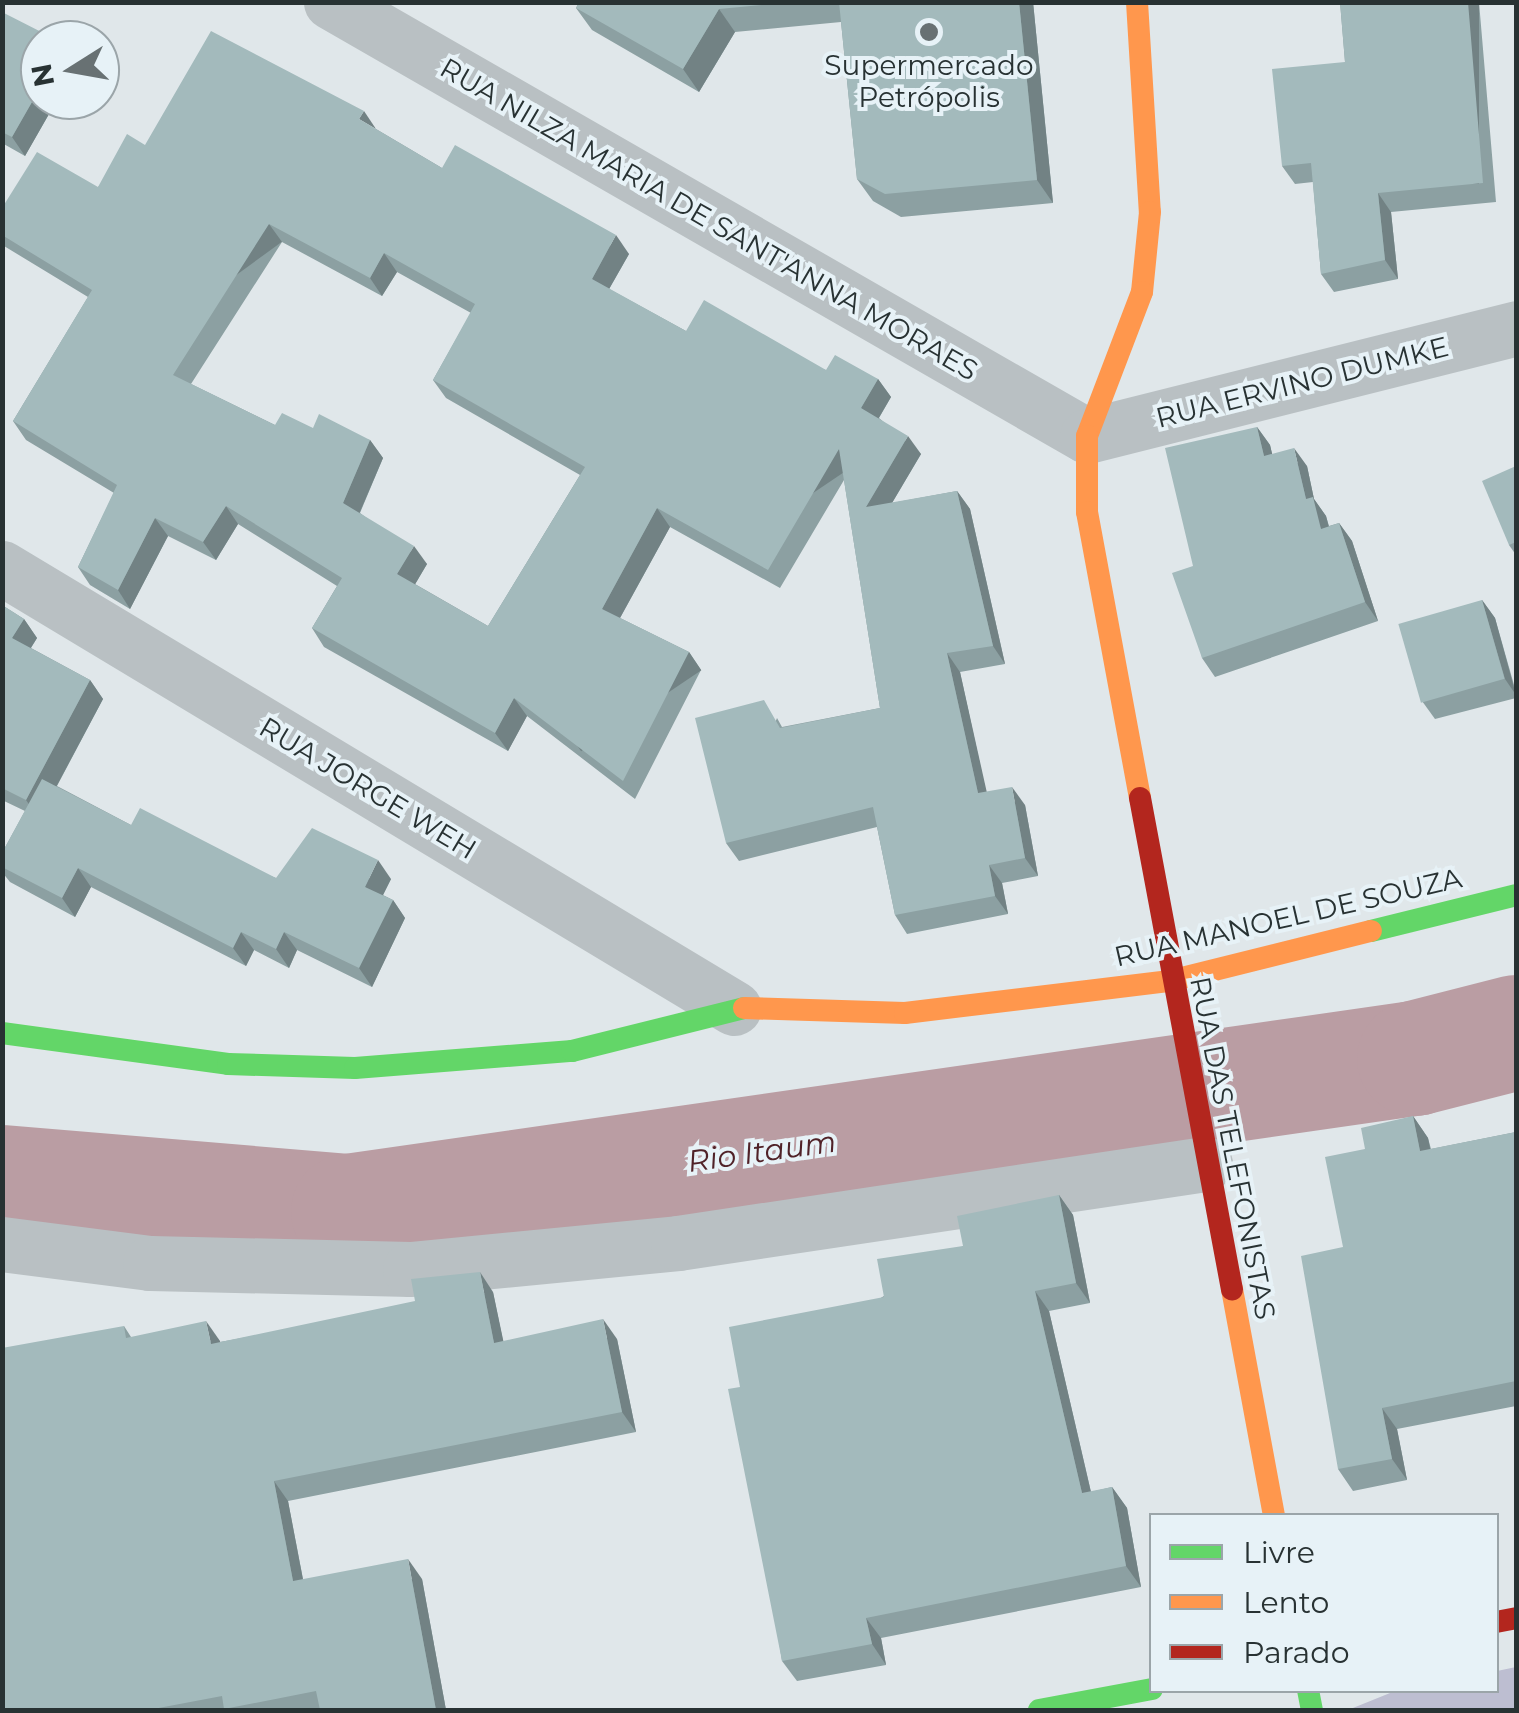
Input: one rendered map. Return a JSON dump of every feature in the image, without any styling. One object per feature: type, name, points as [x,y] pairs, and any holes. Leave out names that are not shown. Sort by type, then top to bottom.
[{"type":"street","name":"RUA NILZA MARIA DE SANT'ANNA MORAES","points":[[331,2],[1087,436]]},
{"type":"street","points":[[1087,436],[1142,292],[1150,212],[1137,2]]},
{"type":"street","name":"RUA ERVINO DUMKE","points":[[1087,436],[1516,328]]},
{"type":"street","name":"RUA DAS TELEFONISTAS","points":[[1087,436],[1099,608],[1273,1513]]},
{"type":"street","name":"RUA JORGE WEH","points":[[2,568],[734,1008]]},
{"type":"street","name":"RUA MANOEL DE SOUZA","points":[[2,1033],[228,1064],[355,1068],[572,1051],[734,1008],[905,1012],[1170,981],[1516,895]]},
{"type":"street","points":[[2,1244],[150,1263],[410,1269],[678,1243],[1201,1146]]},
{"type":"street","points":[[1039,1710],[1149,1690]]},
{"type":"shaded area","points":[[1516,1667],[1516,1710],[1348,1710],[1390,1693],[1499,1693],[1499,1671]]},
{"type":"building","points":[[579,2],[795,2],[719,9],[683,69],[576,8]]},
{"type":"building","points":[[839,2],[1019,2],[1037,180],[885,194],[857,179]]},
{"type":"building","points":[[1340,2],[1468,2],[1483,183],[1378,193],[1385,260],[1321,274],[1311,163],[1282,166],[1272,69],[1345,62]]},
{"type":"building","points":[[2,12],[20,21],[22,120],[12,137],[2,132]]},
{"type":"building","points":[[211,31],[364,111],[359,119],[442,168],[455,145],[616,235],[592,279],[686,331],[704,300],[826,370],[835,355],[878,379],[861,408],[908,436],[866,507],[957,491],[993,646],[947,653],[978,793],[1012,787],[1025,858],[989,865],[995,896],[895,915],[873,807],[726,843],[695,718],[764,700],[780,728],[880,708],[839,449],[768,570],[657,508],[602,609],[689,652],[623,781],[514,698],[495,733],[312,628],[342,578],[226,506],[203,542],[155,518],[118,590],[78,567],[117,485],[13,421],[92,290],[2,235],[2,208],[37,152],[98,187],[127,134],[145,145]],"holes":[[[269,224],[370,278],[384,253],[475,304],[433,380],[585,467],[488,626],[397,574],[414,546],[343,503],[370,440],[319,414],[313,428],[282,413],[275,425],[173,375]]]},
{"type":"building","points":[[1257,427],[1264,456],[1294,448],[1306,499],[1313,497],[1321,529],[1339,523],[1365,602],[1202,658],[1172,573],[1193,566],[1165,448]]},
{"type":"building","points":[[1516,466],[1516,542],[1509,545],[1482,481]]},
{"type":"building","points":[[1482,600],[1505,679],[1421,703],[1398,624]]},
{"type":"building","points":[[2,605],[24,619],[12,638],[90,680],[26,800],[2,788]]},
{"type":"building","points":[[42,779],[131,825],[140,808],[276,878],[312,828],[378,860],[365,887],[393,900],[359,968],[284,932],[276,949],[241,932],[233,948],[78,868],[62,898],[2,867],[2,853]]},
{"type":"building","points":[[1413,1116],[1420,1151],[1516,1132],[1516,1381],[1382,1408],[1392,1459],[1338,1469],[1301,1256],[1343,1247],[1325,1157],[1365,1149],[1361,1128]]},
{"type":"building","points":[[1059,1195],[1076,1283],[1035,1291],[1082,1493],[1112,1487],[1126,1566],[866,1618],[872,1644],[782,1661],[728,1389],[740,1387],[729,1327],[884,1297],[877,1259],[963,1246],[957,1216]]},
{"type":"building","points":[[480,1272],[494,1343],[603,1319],[622,1412],[274,1481],[293,1581],[408,1559],[436,1710],[320,1710],[316,1691],[224,1709],[222,1696],[148,1710],[2,1710],[2,1348],[124,1326],[126,1338],[206,1321],[211,1344],[415,1301],[411,1279]]},
{"type":"waterway","name":"Rio Itaum","points":[[2,1182],[348,1211],[1414,1058],[1516,1032]]},
{"type":"traffic: fast","points":[[1371,931],[1516,895]]},
{"type":"traffic: fast","points":[[2,1033],[228,1064],[355,1068],[572,1051],[744,1008]]},
{"type":"traffic: fast","points":[[1039,1710],[1149,1690]]},
{"type":"traffic: fast","points":[[1309,1693],[1312,1710]]},
{"type":"traffic: slow","points":[[1137,2],[1150,212],[1142,292],[1087,436],[1087,512],[1140,798]]},
{"type":"traffic: slow","points":[[744,1008],[905,1013],[1170,981],[1371,931]]},
{"type":"traffic: slow","points":[[1232,1289],[1273,1513]]},
{"type":"traffic: jam","points":[[1140,798],[1232,1289]]},
{"type":"traffic: jam","points":[[1499,1621],[1516,1618]]},
{"type":"place","name":"Supermercado Petrópolis","points":[[929,32]]}]
